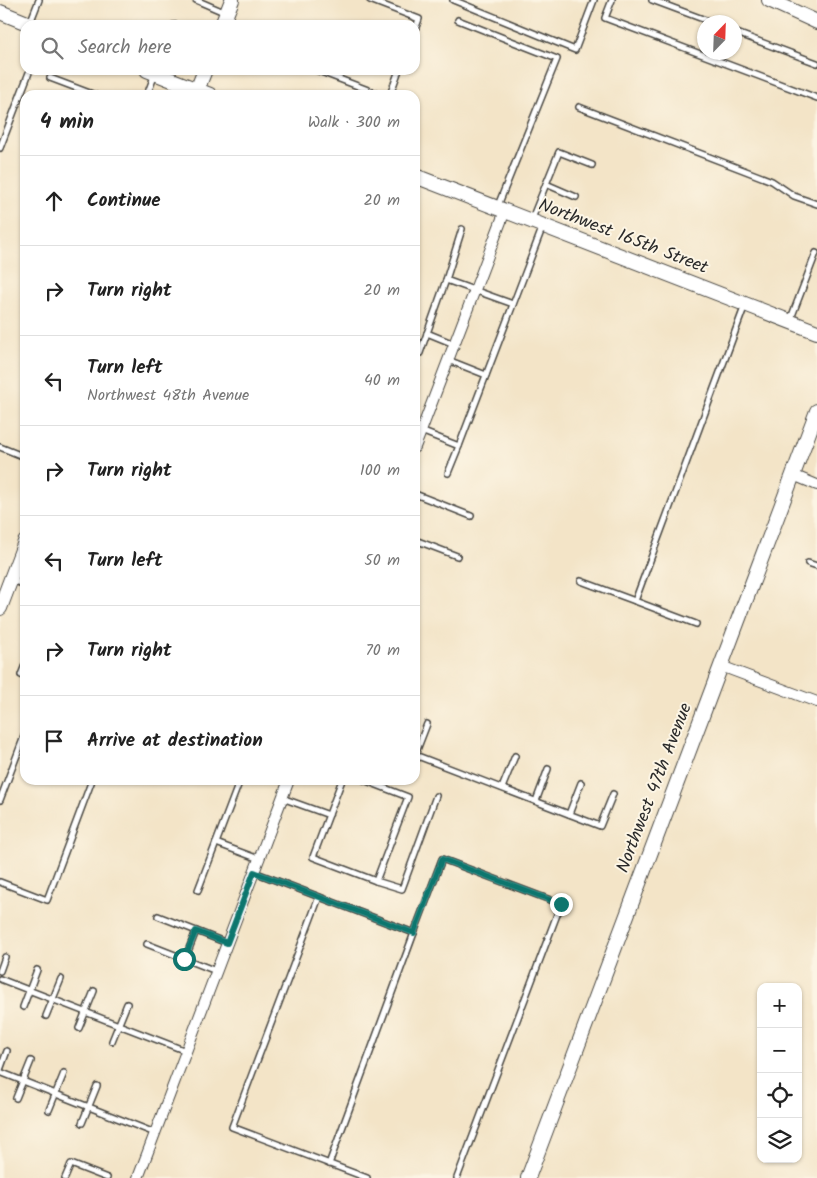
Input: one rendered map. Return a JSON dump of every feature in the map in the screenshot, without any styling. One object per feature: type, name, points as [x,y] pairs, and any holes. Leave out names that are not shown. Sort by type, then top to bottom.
[{"type":"street","points":[[769,0],[817,22]]},
{"type":"street","points":[[0,12],[21,20]]},
{"type":"street","points":[[162,75],[194,90]]},
{"type":"street","points":[[202,90],[204,75]]},
{"type":"street","name":"Northwest 165th Street","points":[[420,178],[817,332]]},
{"type":"street","points":[[421,431],[475,290],[501,210]]},
{"type":"street","points":[[795,323],[817,321]]},
{"type":"street","name":"Northwest 47th Avenue","points":[[528,1178],[817,411]]},
{"type":"street","points":[[793,475],[817,485]]},
{"type":"street","points":[[0,608],[20,559]]},
{"type":"street","points":[[721,666],[817,702]]},
{"type":"street","points":[[138,1178],[287,785]]},
{"type":"lane","points":[[32,20],[39,0]]},
{"type":"lane","points":[[196,0],[227,13]]},
{"type":"lane","points":[[370,0],[419,20]]},
{"type":"lane","points":[[454,0],[575,50],[594,0]]},
{"type":"lane","points":[[612,0],[605,18],[817,98]]},
{"type":"lane","points":[[652,0],[697,17]]},
{"type":"lane","points":[[458,20],[557,59],[501,210]]},
{"type":"lane","points":[[742,35],[817,63]]},
{"type":"lane","points":[[22,90],[28,75]]},
{"type":"lane","points":[[148,90],[152,75]]},
{"type":"lane","points":[[329,75],[368,90]]},
{"type":"lane","points":[[392,90],[398,75]]},
{"type":"lane","points":[[50,78],[82,90]]},
{"type":"lane","points":[[0,148],[20,96]]},
{"type":"lane","points":[[579,107],[772,181],[794,196],[817,204]]},
{"type":"lane","points":[[448,473],[514,304],[537,224],[546,184],[559,152],[592,165]]},
{"type":"lane","points":[[546,184],[576,196]]},
{"type":"lane","points":[[420,353],[462,229]]},
{"type":"lane","points":[[795,323],[816,253]]},
{"type":"lane","points":[[446,280],[514,304]]},
{"type":"lane","points":[[634,601],[746,304]]},
{"type":"lane","points":[[427,333],[454,344]]},
{"type":"lane","points":[[448,360],[486,375]]},
{"type":"lane","points":[[421,431],[460,446]]},
{"type":"lane","points":[[0,447],[20,455]]},
{"type":"lane","points":[[420,496],[471,516]]},
{"type":"lane","points":[[420,542],[457,556]]},
{"type":"lane","points":[[808,562],[817,566]]},
{"type":"lane","points":[[11,580],[20,584]]},
{"type":"lane","points":[[581,581],[696,624]]},
{"type":"lane","points":[[420,742],[427,724]]},
{"type":"lane","points":[[0,800],[20,747]]},
{"type":"lane","points":[[502,788],[515,756]]},
{"type":"lane","points":[[420,757],[600,826],[613,794]]},
{"type":"lane","points":[[536,802],[548,769]]},
{"type":"lane","points":[[569,814],[581,783]]},
{"type":"lane","points":[[0,882],[47,900],[90,785]]},
{"type":"lane","points":[[198,890],[238,785]]},
{"type":"lane","points":[[340,785],[313,857],[402,889],[436,796]]},
{"type":"lane","points":[[376,881],[408,797],[377,785]]},
{"type":"lane","points":[[282,798],[329,815]]},
{"type":"lane","points":[[216,843],[258,859]]},
{"type":"lane","points":[[329,1164],[442,859],[561,904],[457,1178]]},
{"type":"lane","points":[[254,872],[414,933]]},
{"type":"lane","points":[[319,897],[232,1127],[367,1178]]},
{"type":"lane","points":[[158,916],[227,943]]},
{"type":"lane","points":[[184,959],[196,931]]},
{"type":"lane","points":[[147,944],[216,971]]},
{"type":"lane","points":[[0,971],[5,957]]},
{"type":"lane","points":[[22,1007],[37,970]]},
{"type":"lane","points":[[0,978],[186,1052]]},
{"type":"lane","points":[[46,1016],[61,979]]},
{"type":"lane","points":[[79,1028],[94,991]]},
{"type":"lane","points":[[112,1042],[127,1004]]},
{"type":"lane","points":[[7,1051],[0,1071],[155,1133]]},
{"type":"lane","points":[[16,1098],[31,1061]]},
{"type":"lane","points":[[49,1110],[64,1073]]},
{"type":"lane","points":[[82,1123],[97,1086]]},
{"type":"lane","points":[[65,1178],[71,1164],[99,1177],[107,1178]]},
{"type":"route","points":[[184,959],[196,931],[227,943],[254,872],[414,933],[442,859],[561,904]]}]
